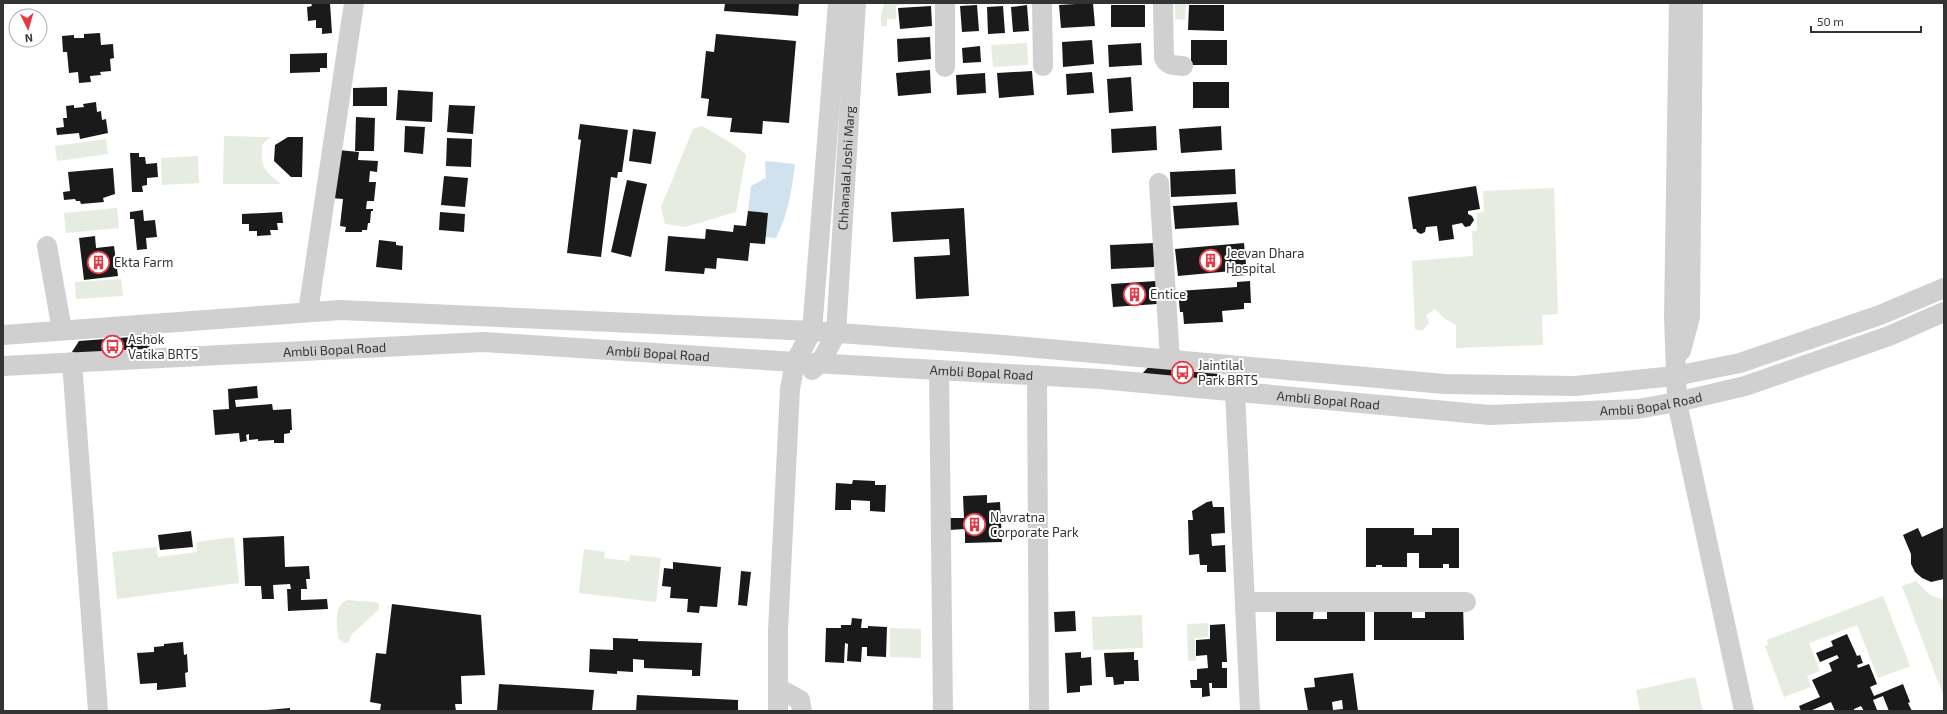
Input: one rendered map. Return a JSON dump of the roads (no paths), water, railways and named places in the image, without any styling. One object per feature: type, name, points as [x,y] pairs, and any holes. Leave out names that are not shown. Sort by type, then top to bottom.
[{"type":"street","points":[[308,312],[354,3]]},
{"type":"street","name":"Chhanalal Joshi Marg","points":[[812,331],[838,3]]},
{"type":"street","name":"Chhanalal Joshi Marg","points":[[836,334],[856,3]]},
{"type":"street","points":[[945,3],[945,67]]},
{"type":"street","points":[[1042,3],[1043,66]]},
{"type":"street","points":[[1163,3],[1164,58],[1170,65],[1183,66]]},
{"type":"street","points":[[1679,3],[1674,317],[1677,402],[1744,711]]},
{"type":"street","points":[[1675,376],[1690,317],[1693,3]]},
{"type":"street","points":[[1159,183],[1170,359]]},
{"type":"street","points":[[47,246],[62,330]]},
{"type":"street","name":"Ambli Bopal Road","points":[[3,335],[340,310],[812,331],[836,334],[1003,345],[1445,384],[1575,386],[1675,376],[1740,363],[1880,315],[1944,288]]},
{"type":"street","name":"Ambli Bopal Road","points":[[3,366],[483,342],[795,362],[1037,375],[1490,415],[1637,409],[1677,402],[1745,386],[1890,336],[1944,312]]},
{"type":"street","points":[[778,711],[778,631],[790,389],[795,362],[812,331]]},
{"type":"street","points":[[790,389],[820,363],[836,334]]},
{"type":"street","points":[[72,362],[98,711]]},
{"type":"street","points":[[938,370],[944,711]]},
{"type":"street","points":[[1037,375],[1039,711]]},
{"type":"street","points":[[1235,392],[1250,711]]},
{"type":"street","points":[[1246,602],[1466,602]]},
{"type":"street","points":[[778,688],[800,700],[802,711]]},
{"type":"water","points":[[765,161],[795,164],[791,192],[784,220],[776,238],[765,237],[768,213],[748,211],[751,186],[766,178]]},
{"type":"place","name":"Jeevan Dhara Hospital","points":[[1211,260]]},
{"type":"place","name":"Ekta Farm","points":[[99,262]]},
{"type":"place","name":"Entice","points":[[1134,294]]},
{"type":"place","name":"Ashok Vatika BRTS","points":[[113,346]]},
{"type":"place","name":"Jaintilal Park BRTS","points":[[1183,372]]},
{"type":"place","name":"Navratna Corporate Park","points":[[975,524]]}]
